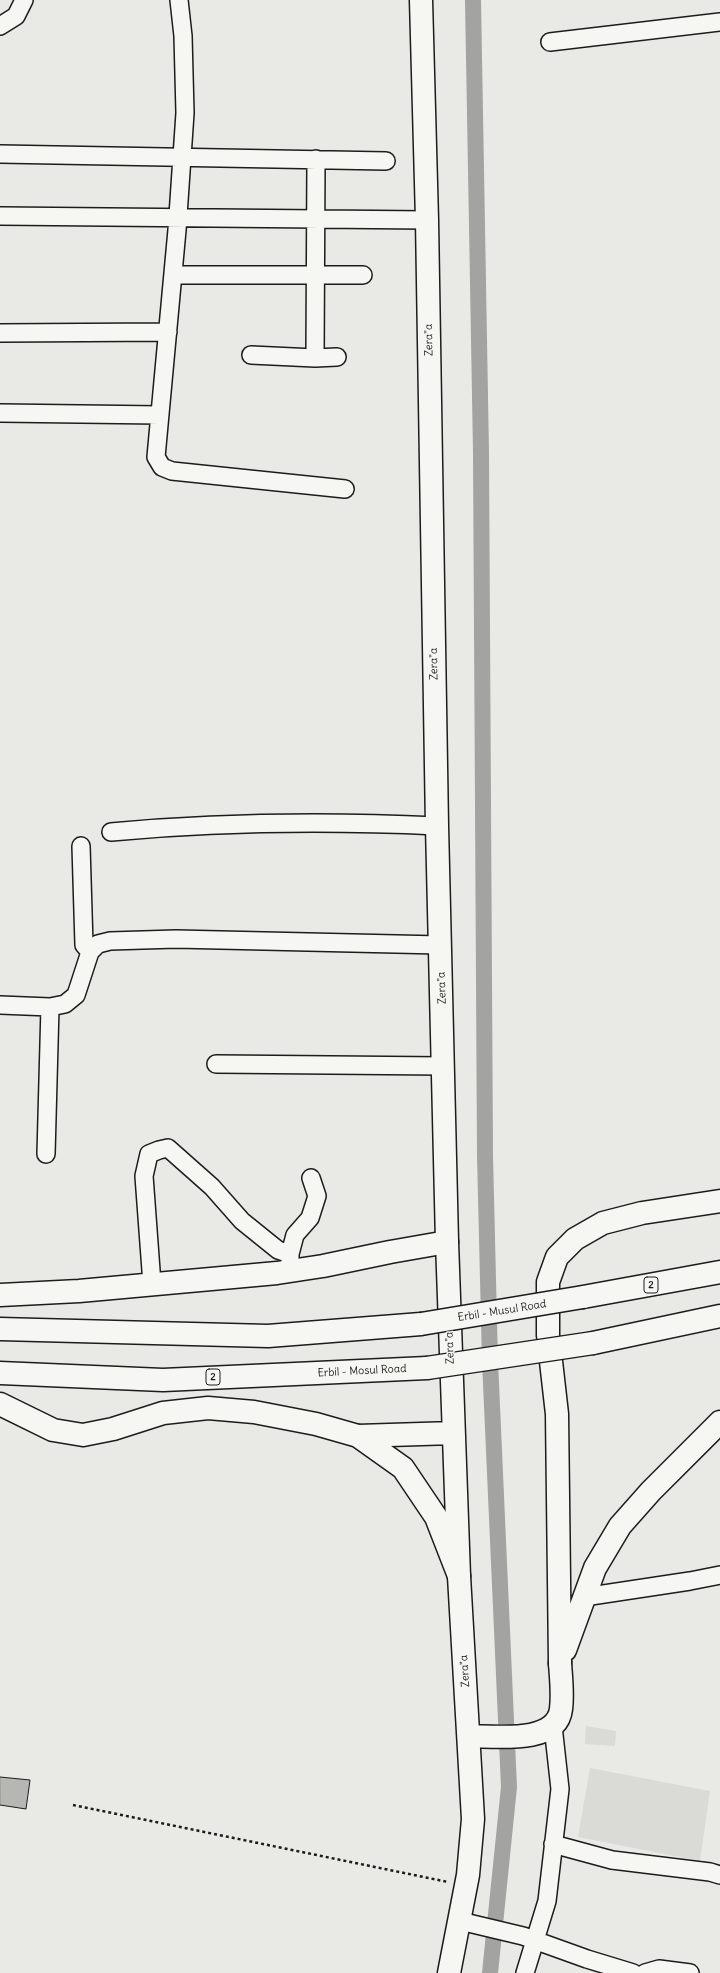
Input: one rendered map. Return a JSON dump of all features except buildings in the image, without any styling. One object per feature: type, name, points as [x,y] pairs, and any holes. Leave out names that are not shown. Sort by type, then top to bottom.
[{"type":"main road","name":"Zera\"a","points":[[421,0],[427,220],[437,826],[444,1066],[447,1242],[459,1576],[473,1819],[467,1885],[449,1973]]},
{"type":"main road","points":[[469,1736],[543,1731],[558,1719],[561,1710],[557,1414],[548,1335],[548,1282],[557,1257],[575,1239],[603,1224],[642,1213],[720,1200]]},
{"type":"main road","points":[[0,1295],[79,1291],[152,1284],[290,1263],[354,1261],[390,1252],[447,1242]]},
{"type":"main road","name":"Erbil - Musul Road","points":[[0,1329],[268,1336],[421,1324],[720,1272]]},
{"type":"main road","name":"Erbil - Mosul Road","points":[[0,1374],[163,1380],[427,1368],[593,1343],[720,1316]]},
{"type":"main road","points":[[0,1404],[53,1430],[83,1435],[113,1429],[163,1413],[208,1408],[254,1412],[316,1424],[358,1436],[453,1433]]},
{"type":"main road","points":[[560,1663],[595,1568],[620,1526],[650,1491],[720,1422]]},
{"type":"main road","points":[[358,1436],[403,1468],[436,1517],[459,1576]]},
{"type":"street","points":[[0,26],[16,16],[24,0]]},
{"type":"street","points":[[179,0],[183,36],[185,113],[183,157],[156,457],[162,467],[172,471],[345,489]]},
{"type":"street","points":[[550,42],[720,22]]},
{"type":"street","points":[[0,154],[386,161]]},
{"type":"street","points":[[316,159],[316,358]]},
{"type":"street","points":[[0,216],[427,220]]},
{"type":"street","points":[[173,275],[363,275]]},
{"type":"street","points":[[0,333],[168,332]]},
{"type":"street","points":[[251,355],[316,358],[337,357]]},
{"type":"street","points":[[0,413],[160,415]]},
{"type":"street","points":[[112,832],[180,826],[278,822],[437,826]]},
{"type":"street","points":[[81,846],[84,945],[90,952]]},
{"type":"street","points":[[0,1005],[50,1007],[65,1004],[76,995],[90,952],[98,944],[110,941],[176,939],[440,945]]},
{"type":"street","points":[[46,1154],[50,1007]]},
{"type":"street","points":[[216,1064],[444,1066]]},
{"type":"street","points":[[152,1284],[144,1176],[149,1154],[168,1148],[212,1187],[242,1222],[278,1250],[290,1263]]},
{"type":"street","points":[[290,1263],[295,1235],[310,1218],[317,1196],[311,1178]]},
{"type":"street","points":[[584,1596],[683,1582],[720,1575]]},
{"type":"street","points":[[525,1973],[529,1938],[546,1902],[560,1789],[543,1731]]},
{"type":"street","points":[[554,1844],[612,1860],[710,1872],[720,1875]]},
{"type":"street","points":[[460,1921],[529,1938],[587,1959],[633,1973]]},
{"type":"street","points":[[645,1973],[659,1968],[690,1973]]},
{"type":"path","points":[[73,1805],[467,1885]]},
{"type":"shaded area","points":[[586,1726],[616,1731],[615,1746],[585,1744]]},
{"type":"shaded area","points":[[590,1768],[710,1791],[700,1861],[578,1837]]},
{"type":"waterway","points":[[473,0],[481,452],[485,1156],[490,1361],[509,1787],[490,1973]]}]
